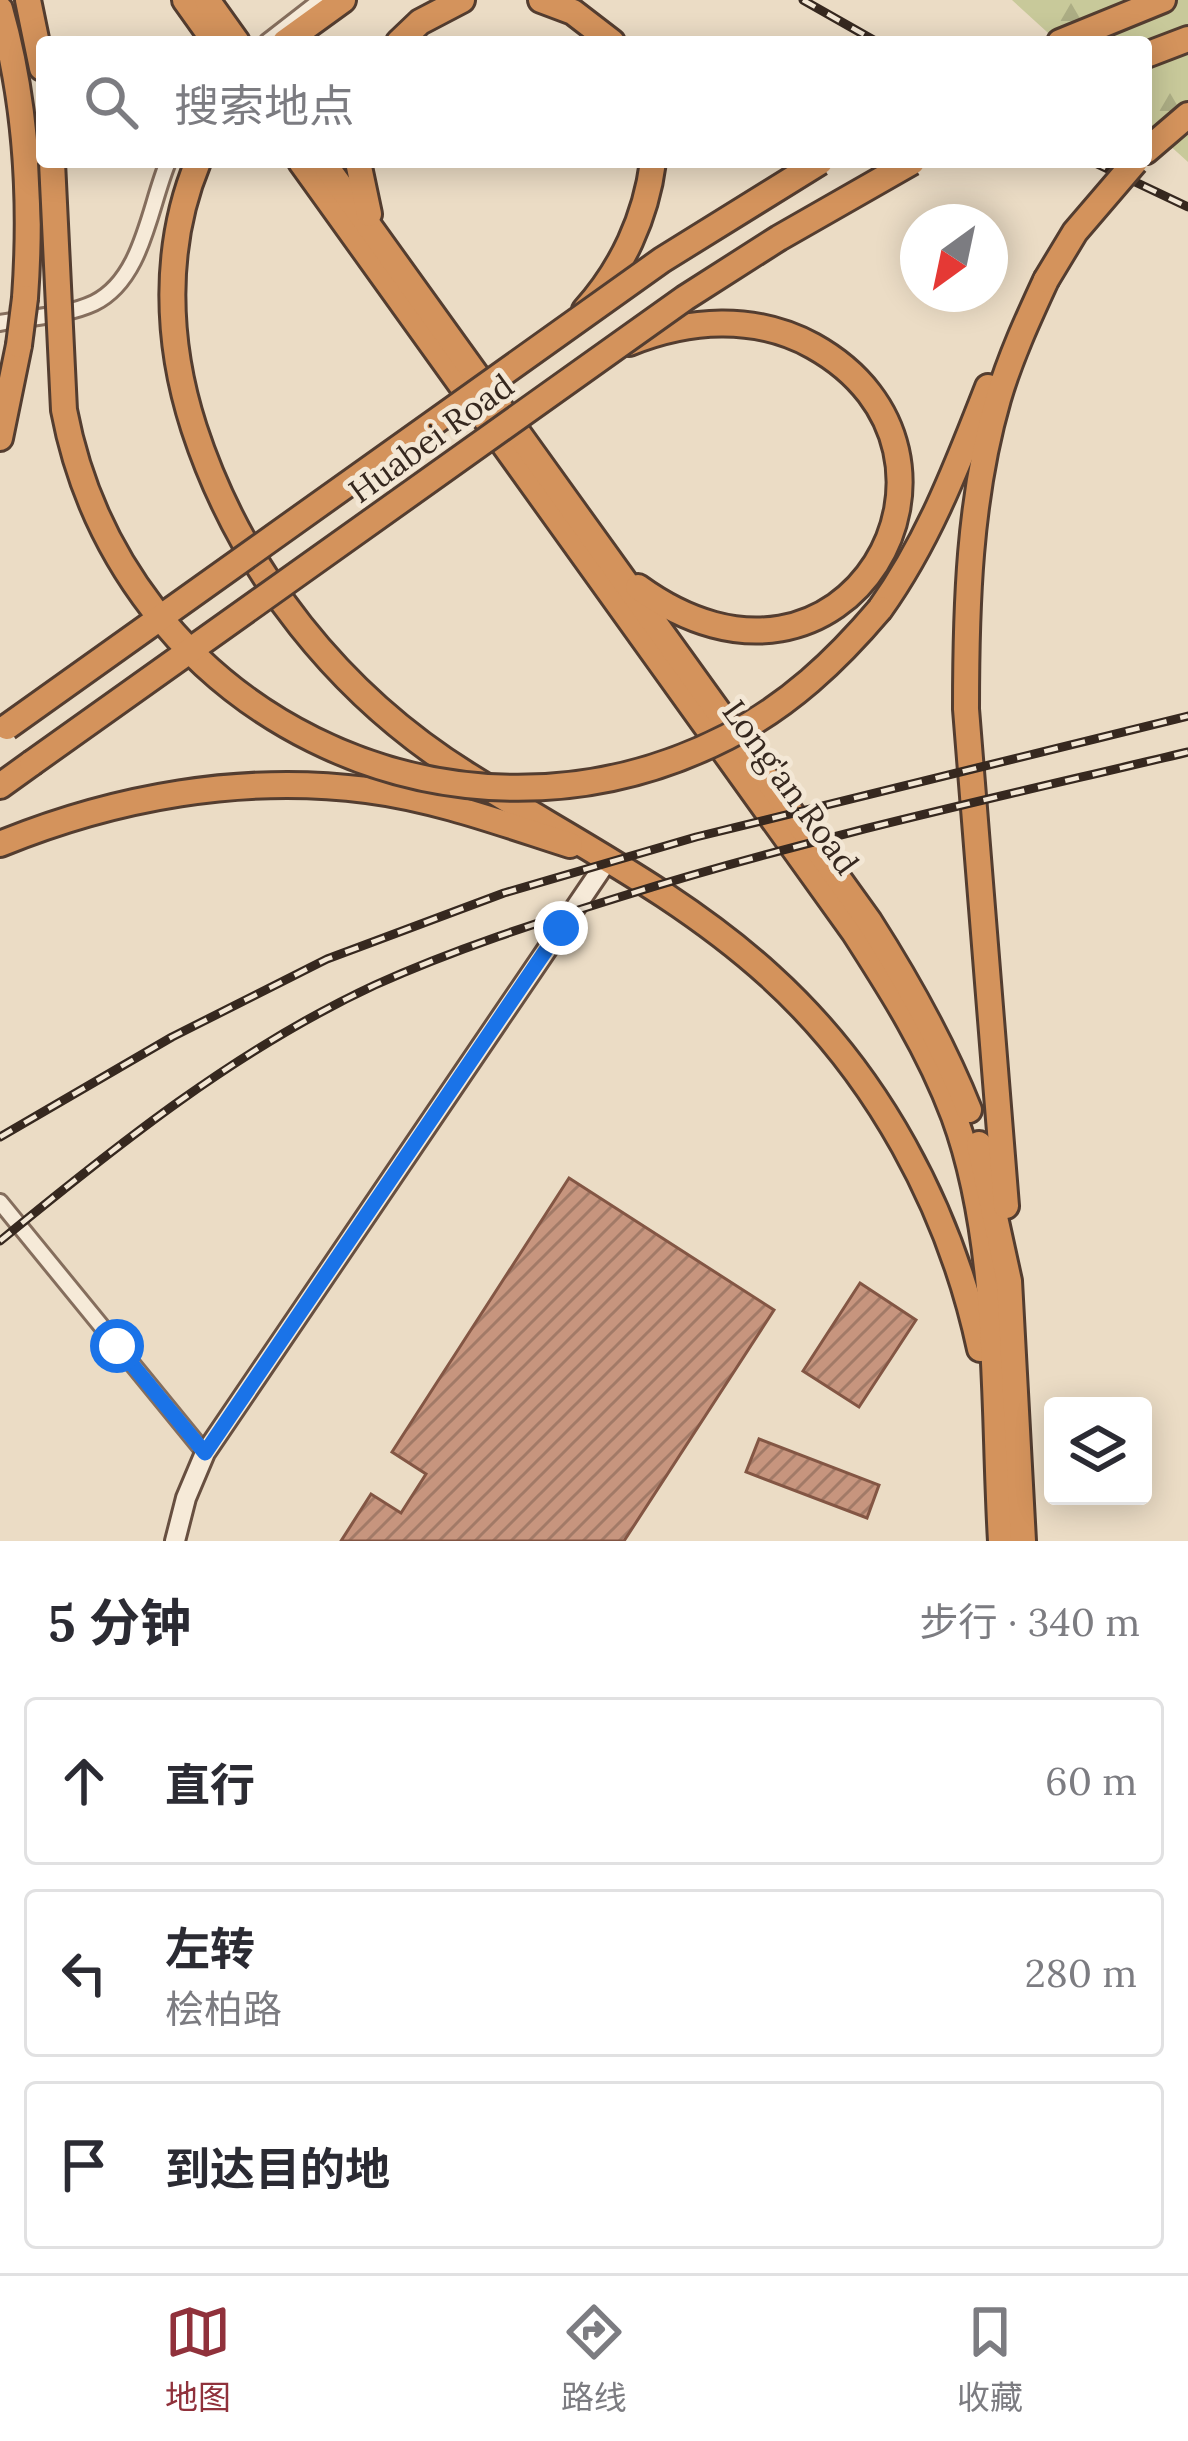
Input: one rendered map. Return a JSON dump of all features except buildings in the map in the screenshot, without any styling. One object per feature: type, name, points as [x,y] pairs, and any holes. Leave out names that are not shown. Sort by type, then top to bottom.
[{"type":"highway","points":[[28,0],[36,39]]},
{"type":"highway","points":[[185,0],[211,36]]},
{"type":"highway","points":[[207,0],[233,36]]},
{"type":"highway","points":[[293,36],[343,0]]},
{"type":"highway","points":[[405,36],[420,22],[462,0]]},
{"type":"highway","points":[[541,0],[573,12],[604,36]]},
{"type":"highway","points":[[1075,36],[1162,0]]},
{"type":"highway","points":[[0,9],[16,75],[28,220],[19,345],[0,438]]},
{"type":"highway","points":[[1152,53],[1188,39]]},
{"type":"highway","points":[[1152,146],[1188,115]]},
{"type":"highway","points":[[52,168],[60,372],[71,449],[100,526],[139,593],[167,630],[225,685],[296,732],[403,773],[482,785],[561,784],[649,768],[744,728],[824,670],[880,609],[921,547],[1001,358],[1075,232],[1130,168]]},
{"type":"highway","points":[[196,168],[185,199],[173,277],[172,321],[187,406],[238,532],[287,610],[358,688],[429,749],[609,858],[721,936],[812,1017],[887,1115],[940,1220],[963,1281],[993,1409]]},
{"type":"highway","name":"Long'an Road","points":[[306,168],[854,932],[931,1060],[955,1120],[972,1182],[987,1280],[1001,1541]]},
{"type":"highway","name":"Long'an Road","points":[[327,168],[855,902],[915,992],[946,1053],[971,1115],[1009,1281],[1023,1541]]},
{"type":"highway","points":[[359,168],[363,197],[386,249]]},
{"type":"highway","points":[[572,324],[607,283],[634,234],[651,168]]},
{"type":"highway","name":"Huabei Road","points":[[4,730],[662,260],[810,168]]},
{"type":"highway","name":"Huabei Road","points":[[0,786],[603,356],[779,238],[902,168]]},
{"type":"highway","points":[[1009,1281],[1004,1145],[966,709],[971,555],[998,400],[1018,340],[1046,280]]},
{"type":"highway","points":[[603,356],[657,332],[690,325],[748,324],[801,340],[842,365],[876,404],[893,441],[899,478],[898,510],[889,540],[860,586],[835,609],[807,623],[751,632],[721,629],[660,603],[610,561]]},
{"type":"highway","points":[[0,844],[44,826],[135,801],[267,785],[365,789],[413,798],[609,858]]},
{"type":"street","points":[[275,36],[321,0]]},
{"type":"street","points":[[0,322],[73,310],[109,294],[137,251],[166,168]]},
{"type":"street","points":[[175,1541],[205,1453],[609,858]]},
{"type":"street","points":[[0,1202],[205,1453]]},
{"type":"green space","points":[[1012,0],[1188,0],[1188,162],[1152,129],[1152,36],[1051,36]]},
{"type":"railway","points":[[803,0],[866,36]]},
{"type":"railway","points":[[1106,168],[1188,207]]},
{"type":"railway","points":[[0,1137],[172,1037],[327,959],[504,893],[696,837],[1188,716]]},
{"type":"railway","points":[[0,1241],[227,1069],[324,1010],[405,972],[529,926],[763,855],[1188,752]]},
{"type":"route","points":[[117,1346],[205,1453],[561,928]]}]
